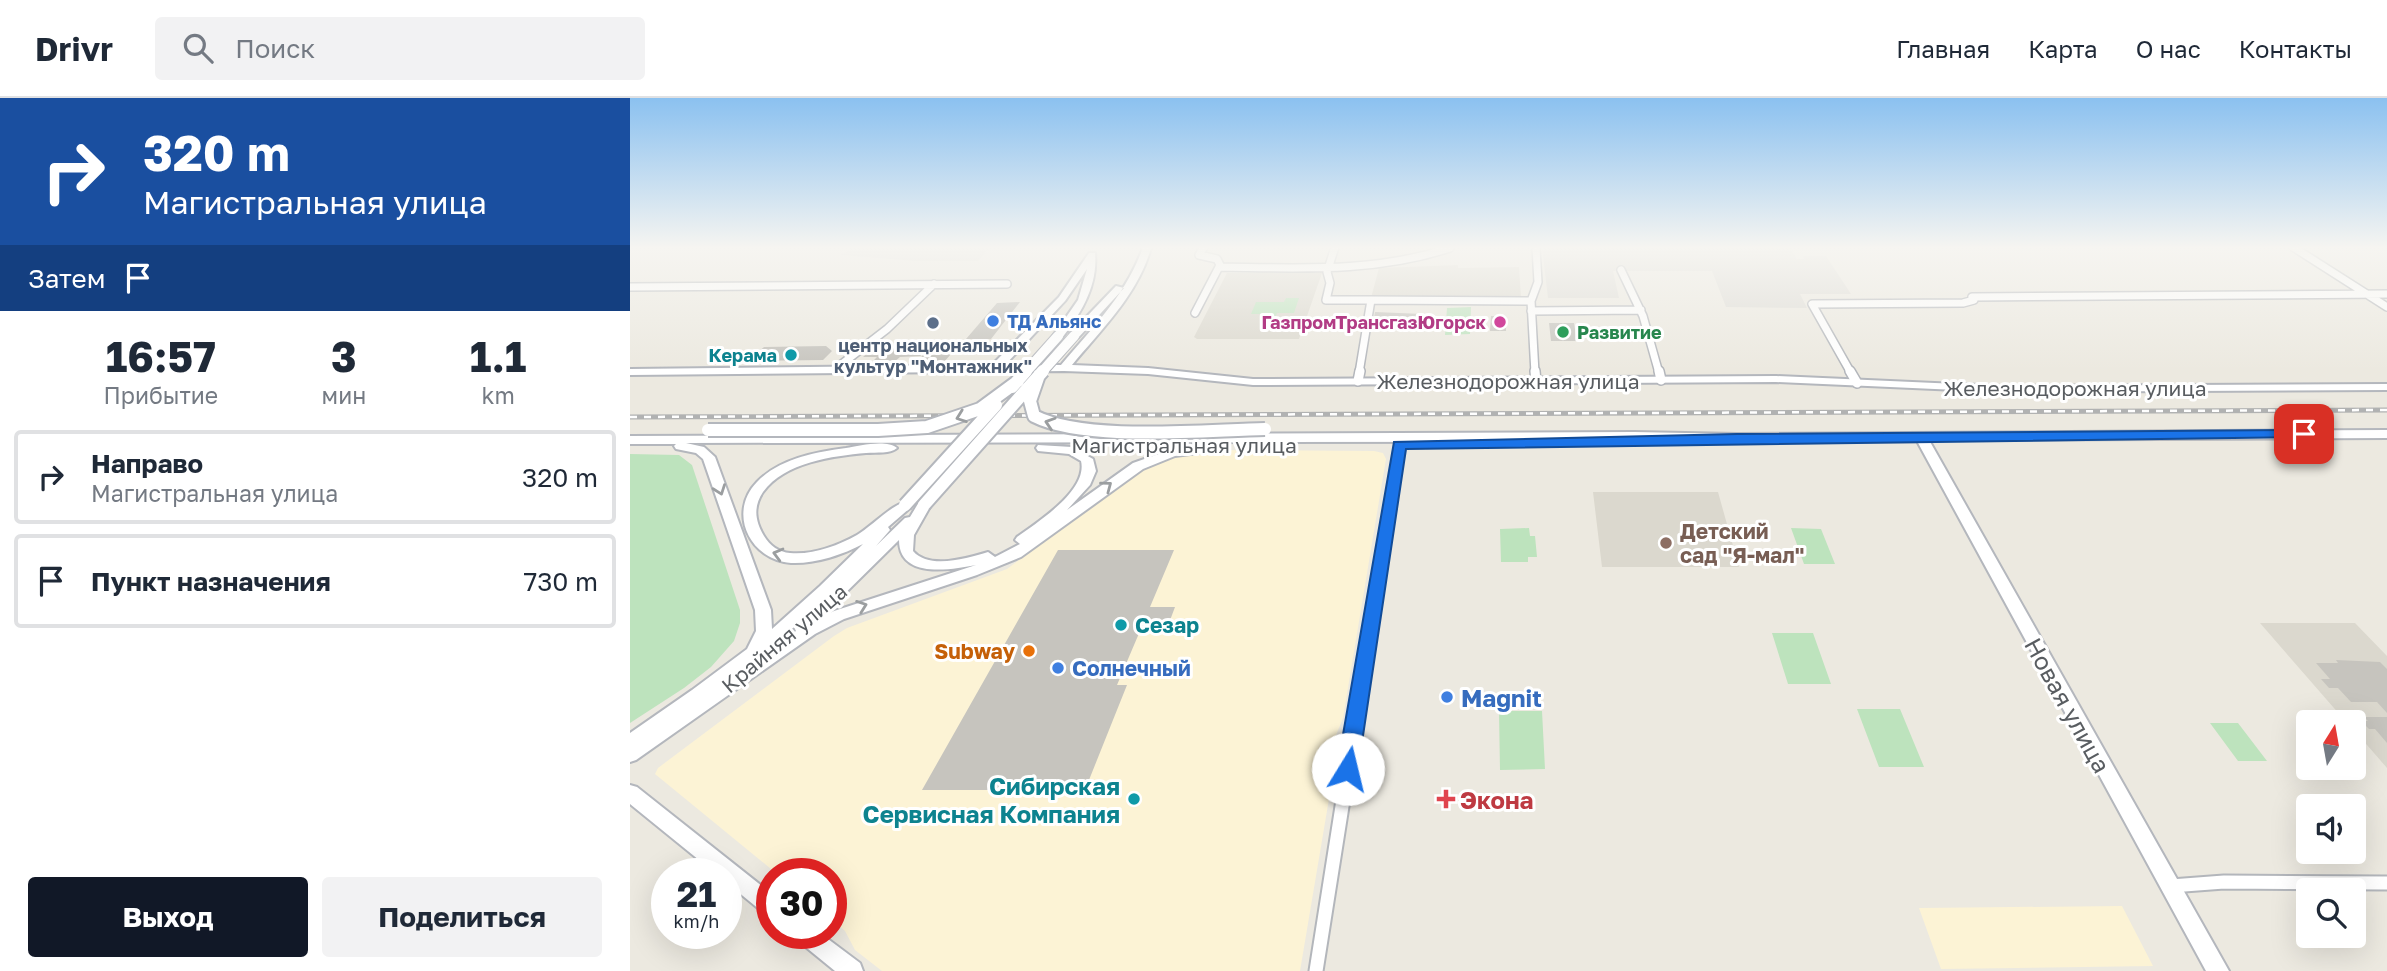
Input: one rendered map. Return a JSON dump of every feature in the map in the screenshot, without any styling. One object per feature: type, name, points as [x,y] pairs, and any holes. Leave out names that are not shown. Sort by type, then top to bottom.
[{"type":"main road","points":[[995,369],[1062,299],[1069,288]]},
{"type":"main road","points":[[941,446],[851,450],[808,460],[785,470],[763,485],[751,500],[748,515],[760,545],[765,550],[784,556],[808,556],[833,551],[860,539],[905,505],[1058,336],[1088,288]]},
{"type":"main road","points":[[990,446],[1079,452],[1088,458],[1091,472],[1079,492],[1030,534],[1005,550],[973,562],[950,565],[920,563],[907,553],[906,539],[925,505],[1074,336],[1121,288]]},
{"type":"main road","points":[[1064,368],[1128,288]]},
{"type":"main road","name":"Железнодорожная улица","points":[[630,372],[1064,368],[1148,371],[1237,382],[1776,379],[2002,388],[2387,387]]},
{"type":"main road","points":[[1040,375],[1030,399],[1031,410],[1040,421],[1058,427],[1097,430],[1265,429],[1588,436]]},
{"type":"main road","points":[[630,432],[878,430],[927,427],[980,410],[1018,381]]},
{"type":"main road","name":"Магистральная улица","points":[[630,446],[1399,445],[1737,439],[2387,434]]},
{"type":"main road","name":"Магистральная улица","points":[[630,440],[1588,436],[1737,439]]},
{"type":"main road","name":"Новая улица","points":[[1921,437],[2218,971]]},
{"type":"main road","points":[[736,675],[839,615],[972,572],[1016,554],[1138,466],[1180,451],[1242,445]]},
{"type":"main road","points":[[678,446],[699,450],[709,457],[763,610],[762,638],[736,675]]},
{"type":"main road","name":"Крайняя улица","points":[[630,741],[736,675],[823,593],[905,505]]},
{"type":"main road","name":"Крайняя улица","points":[[630,755],[838,594],[925,505]]},
{"type":"main road","points":[[630,793],[756,894]]},
{"type":"main road","points":[[824,949],[852,971]]},
{"type":"street","points":[[834,370],[887,329],[930,288]]},
{"type":"street","points":[[1195,313],[1208,288]]},
{"type":"street","points":[[1329,288],[1326,300],[1531,300]]},
{"type":"street","points":[[1536,288],[1531,300],[1531,311],[1536,381]]},
{"type":"street","points":[[1630,288],[1641,310],[1661,380]]},
{"type":"street","points":[[2356,288],[2387,307]]},
{"type":"street","points":[[1857,383],[1812,304],[1963,303],[1974,300],[1972,297],[2387,294]]},
{"type":"street","points":[[1358,382],[1371,300]]},
{"type":"street","points":[[1531,311],[1641,310]]},
{"type":"street","points":[[1316,971],[1399,445]]},
{"type":"street","points":[[2171,886],[2224,882],[2387,883]]},
{"type":"shaded area","points":[[1219,288],[1317,288],[1299,339],[1194,337]]},
{"type":"shaded area","points":[[1374,288],[1520,288],[1521,298],[1371,298]]},
{"type":"shaded area","points":[[1547,288],[1617,288],[1619,298],[1548,298]]},
{"type":"shaded area","points":[[1719,288],[1847,288],[1851,294],[1800,294],[1807,308],[1726,307]]},
{"type":"shaded area","points":[[1210,450],[1374,451],[1383,453],[1386,459],[1343,718],[1334,740],[1329,768],[1331,787],[1300,971],[882,971],[855,950],[847,935],[847,858],[758,858],[655,774],[658,768],[847,628],[1007,569],[1130,476],[1152,464]]},
{"type":"shaded area","name":"Детский сад \"Я-мал\"","points":[[1593,492],[1718,492],[1739,567],[1602,567]]},
{"type":"shaded area","points":[[2260,623],[2355,623],[2387,656],[2387,768],[2366,744],[2366,710],[2336,710]]},
{"type":"shaded area","points":[[2122,906],[2153,966],[1941,969],[1919,908]]},
{"type":"green space","points":[[1286,298],[1299,298],[1294,313],[1277,313],[1274,321],[1263,322],[1265,314],[1251,314],[1256,302],[1284,302]]},
{"type":"green space","points":[[1471,307],[1470,334],[1445,335],[1447,308]]},
{"type":"green space","points":[[630,454],[679,455],[692,465],[740,610],[740,623],[734,641],[711,667],[630,723]]},
{"type":"green space","points":[[1529,528],[1530,536],[1535,536],[1537,557],[1528,557],[1528,562],[1501,562],[1500,529]]},
{"type":"green space","points":[[1791,528],[1821,529],[1835,564],[1804,564]]},
{"type":"green space","points":[[1772,633],[1813,633],[1831,684],[1788,684]]},
{"type":"green space","points":[[1857,709],[1900,709],[1924,767],[1879,767]]},
{"type":"green space","points":[[1499,711],[1542,711],[1545,769],[1500,770]]},
{"type":"green space","points":[[2210,723],[2238,723],[2267,761],[2238,761]]},
{"type":"building","name":"ТД Альянс","points":[[1020,302],[991,339],[966,339],[997,303]]},
{"type":"building","points":[[1375,312],[1423,314],[1421,330],[1372,330]]},
{"type":"building","points":[[1491,316],[1506,316],[1506,331],[1490,331]]},
{"type":"building","name":"Развитие","points":[[1549,323],[1574,323],[1577,341],[1551,341]]},
{"type":"building","points":[[913,344],[921,356],[900,357],[894,362],[871,363],[877,357],[863,357],[874,347]]},
{"type":"building","points":[[932,345],[959,345],[944,362],[916,363]]},
{"type":"building","name":"Керама","points":[[826,346],[832,351],[823,360],[747,361],[764,347]]},
{"type":"building","name":"Солнечный","points":[[1058,550],[1174,550],[1150,607],[1175,607],[1166,631],[1140,631],[1117,685],[1127,685],[1085,790],[922,790]]},
{"type":"building","points":[[2336,660],[2380,662],[2387,669],[2387,713],[2377,702],[2351,702],[2338,688],[2329,688],[2321,679],[2330,679],[2316,663],[2338,663]]},
{"type":"building","points":[[2366,717],[2387,717],[2387,743],[2375,729],[2366,726]]},
{"type":"railway","points":[[630,417],[2387,410]]},
{"type":"place","name":"ТД Альянс","points":[[993,321]]},
{"type":"place","name":"ГазпромТрансгазЮгорск","points":[[1500,322]]},
{"type":"place","name":"центр национальных культур \"Монтажник\"","points":[[933,323]]},
{"type":"place","name":"Развитие","points":[[1563,332]]},
{"type":"place","name":"Керама","points":[[791,355]]},
{"type":"place","name":"Детский сад \"Я-мал\"","points":[[1666,543]]},
{"type":"place","name":"Сезар","points":[[1121,625]]},
{"type":"place","name":"Subway","points":[[1029,651]]},
{"type":"place","name":"Солнечный","points":[[1058,668]]},
{"type":"place","name":"Magnit","points":[[1447,697]]},
{"type":"place","name":"Сибирская Сервисная Компания","points":[[1134,799]]},
{"type":"place","name":"Экона","points":[[1446,799]]},
{"type":"route","points":[[1348,769],[1399,445],[2304,434]]}]
